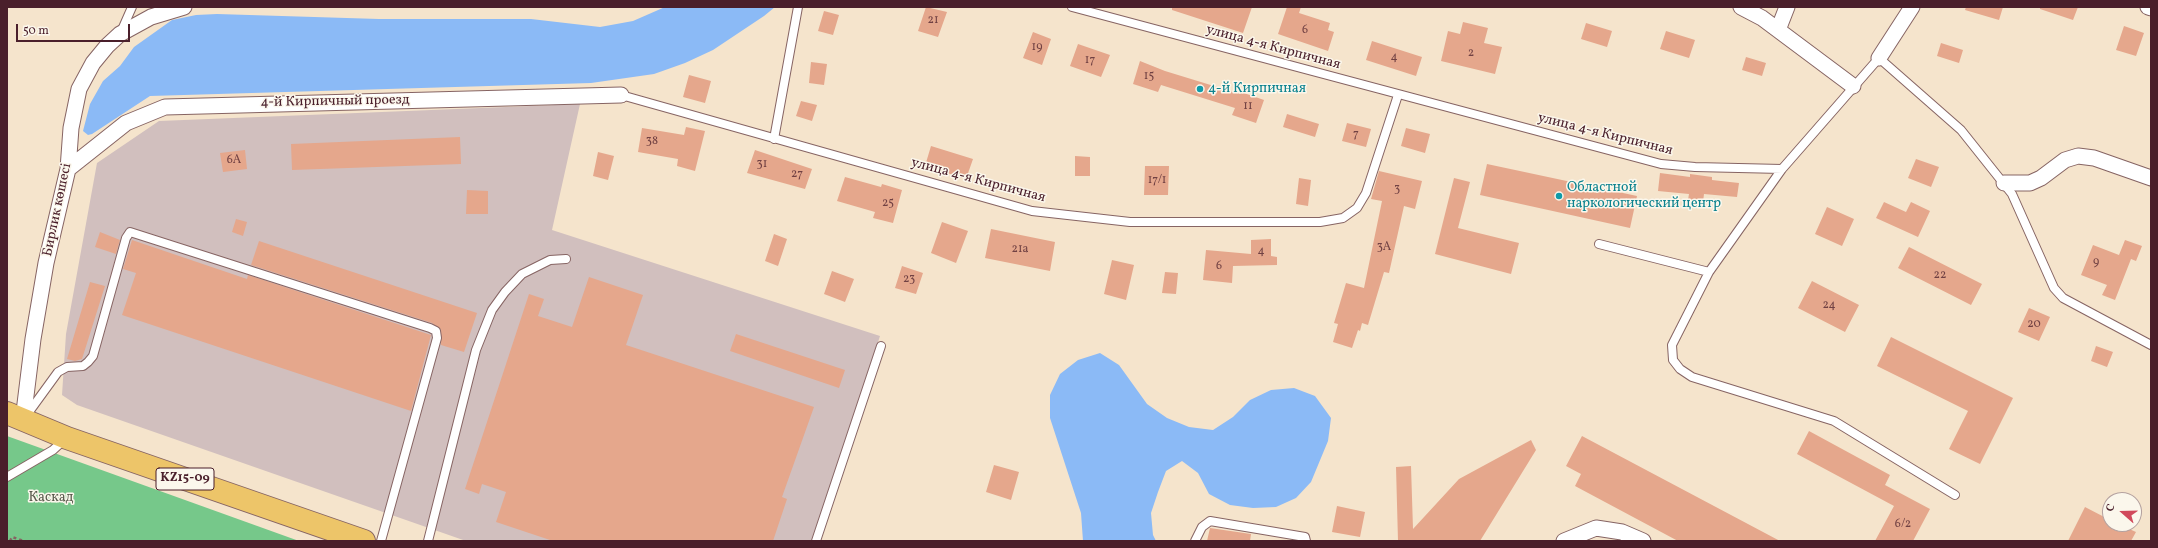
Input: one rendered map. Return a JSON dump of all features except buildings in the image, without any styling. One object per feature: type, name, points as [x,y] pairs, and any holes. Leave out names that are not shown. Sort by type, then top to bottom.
[{"type":"highway","name":"KZ15-09","points":[[15,416],[67,438],[364,541]]},
{"type":"street","name":"Бирлик көшесі","points":[[15,416],[33,339],[46,264],[68,169],[71,128],[79,89],[94,63],[107,46],[120,34],[151,17],[184,7]]},
{"type":"street","points":[[1741,7],[1778,30],[1853,86]]},
{"type":"street","points":[[1778,30],[1787,7]]},
{"type":"street","points":[[1879,58],[1912,7]]},
{"type":"street","name":"4-й Кирпичный проезд","points":[[68,169],[126,123],[165,107],[621,95]]},
{"type":"street","points":[[2004,183],[2030,183],[2041,178],[2065,160],[2078,156],[2094,158],[2151,178]]},
{"type":"street","points":[[1564,541],[1596,528],[1622,532],[1643,541]]},
{"type":"lane","points":[[120,34],[132,7]]},
{"type":"lane","points":[[774,139],[798,7]]},
{"type":"lane","name":"улица 4-я Кирпичная","points":[[1072,7],[1661,164],[1695,167],[1782,169]]},
{"type":"lane","points":[[1955,495],[1834,421],[1692,377],[1680,369],[1673,360],[1672,345],[1709,272],[1782,169],[1879,58],[1961,130],[2004,183],[2012,194],[2054,288],[2063,298],[2151,345]]},
{"type":"lane","name":"улица 4-я Кирпичная","points":[[621,95],[1032,211],[1130,222],[1320,222],[1343,218],[1357,208],[1366,193],[1398,95]]},
{"type":"lane","points":[[15,416],[58,372],[67,367],[82,366],[93,356],[126,238],[130,232],[430,328],[436,331],[437,338],[381,541]]},
{"type":"lane","points":[[1599,244],[1709,272]]},
{"type":"lane","points":[[428,541],[476,350],[492,310],[505,292],[522,274],[550,260],[566,259]]},
{"type":"lane","points":[[816,541],[881,346]]},
{"type":"lane","points":[[7,477],[53,450],[67,438]]},
{"type":"lane","points":[[1195,541],[1202,527],[1210,521],[1305,537],[1306,541]]},
{"type":"path","points":[[10,541],[12,537],[24,541]]},
{"type":"shaded area","points":[[580,104],[552,230],[880,336],[812,541],[466,541],[77,405],[62,395],[66,334],[97,163],[159,121]]},
{"type":"green space","name":"Каскад","points":[[7,436],[299,541],[7,541]]},
{"type":"water","points":[[665,7],[775,7],[713,50],[685,63],[654,74],[591,83],[150,96],[92,134],[88,135],[83,131],[90,104],[103,81],[120,66],[134,47],[172,20],[196,15],[217,14],[379,19],[531,19],[600,27],[633,21]]},
{"type":"water","points":[[1100,353],[1119,365],[1147,404],[1167,418],[1189,427],[1213,430],[1233,417],[1250,400],[1271,390],[1294,388],[1315,396],[1331,418],[1328,441],[1311,482],[1296,498],[1276,507],[1253,508],[1230,505],[1209,494],[1198,473],[1182,461],[1166,471],[1151,513],[1153,535],[1156,541],[1083,541],[1081,513],[1050,418],[1050,395],[1060,374],[1078,360]]},
{"type":"place","name":"4-й Кирпичная","points":[[1200,89]]},
{"type":"place","name":"Областной наркологический центр","points":[[1559,196]]}]
